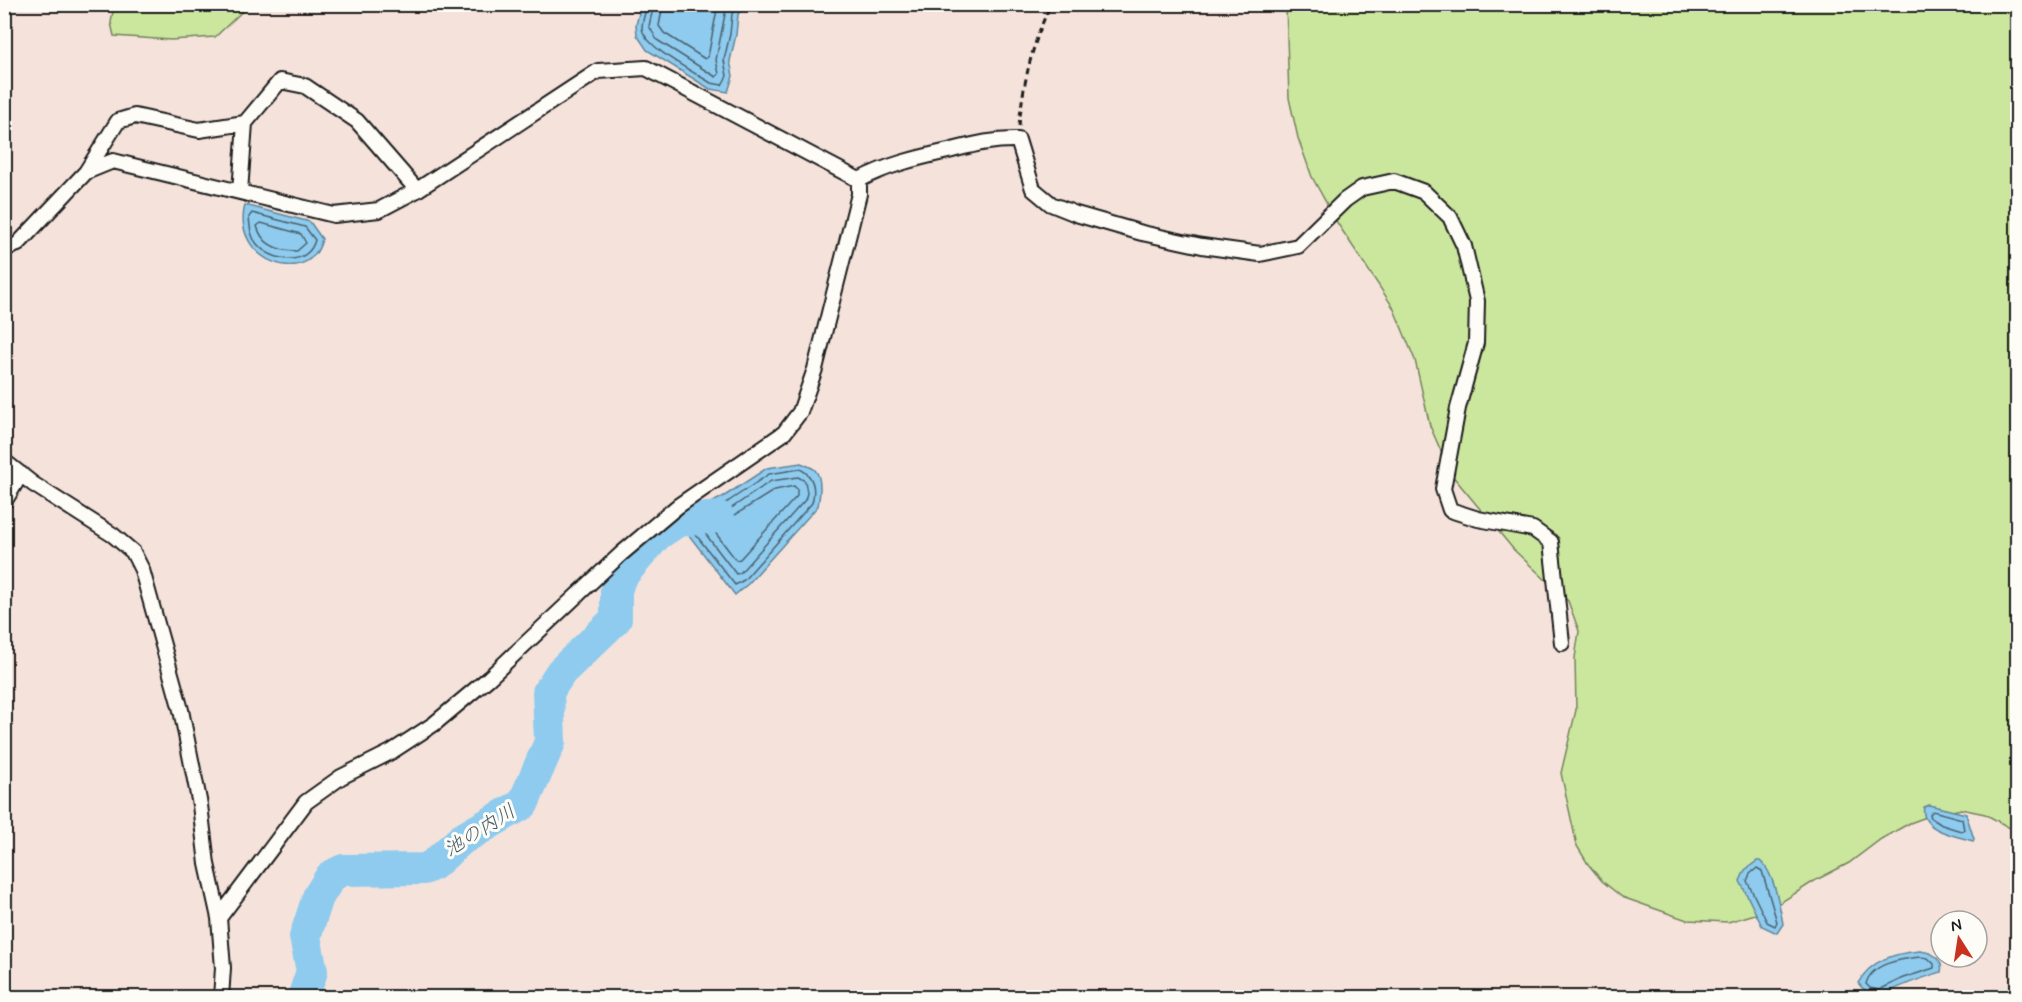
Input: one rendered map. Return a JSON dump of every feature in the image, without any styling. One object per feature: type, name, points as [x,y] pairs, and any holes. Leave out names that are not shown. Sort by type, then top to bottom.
[{"type":"street","points":[[86,172],[113,161],[334,215],[379,210],[417,190],[598,71],[646,68],[859,180]]},
{"type":"street","points":[[240,192],[244,123],[280,81],[305,86],[357,121],[417,190]]},
{"type":"street","points":[[4,249],[18,244],[86,172],[118,121],[135,116],[199,130],[244,123]]},
{"type":"street","points":[[859,180],[879,170],[915,158],[996,140],[1018,140],[1033,189],[1051,204],[1076,214],[1142,233],[1202,246],[1260,254],[1299,246],[1345,201],[1362,188],[1394,181],[1424,192],[1450,217],[1464,246],[1477,301],[1476,343],[1458,408],[1443,489],[1450,510],[1478,519],[1533,529],[1551,542],[1562,643]]},
{"type":"street","points":[[219,918],[306,802],[341,777],[391,752],[434,724],[489,678],[621,554],[678,506],[784,433],[800,412],[815,369],[859,194],[859,180]]},
{"type":"street","points":[[4,236],[18,244]]},
{"type":"street","points":[[4,461],[113,535],[134,552],[142,570],[181,710],[200,805],[207,864],[219,918],[223,968],[221,998]]},
{"type":"street","points":[[4,502],[21,474]]},
{"type":"path","points":[[1018,140],[1021,102],[1037,33],[1051,4]]},
{"type":"green space","points":[[114,4],[249,5],[215,37],[171,40],[114,36],[111,23]]},
{"type":"green space","points":[[1286,5],[2017,5],[2017,832],[1985,814],[1961,809],[1929,816],[1910,823],[1881,839],[1849,863],[1816,880],[1769,910],[1728,922],[1687,920],[1622,897],[1602,881],[1577,846],[1561,773],[1576,710],[1575,658],[1579,631],[1568,601],[1514,550],[1451,474],[1430,426],[1415,360],[1393,307],[1338,224],[1312,177],[1298,138],[1289,98]]},
{"type":"water","points":[[641,5],[742,5],[738,15],[730,61],[733,76],[728,92],[710,89],[647,50],[637,35],[636,25]]},
{"type":"water","points":[[245,205],[310,222],[322,239],[315,254],[303,263],[288,265],[273,262],[260,254],[249,241],[244,225]]},
{"type":"water","points":[[801,463],[814,469],[818,474],[820,488],[818,506],[748,584],[735,595],[678,521],[726,495],[767,468]]},
{"type":"water","points":[[1929,805],[1966,814],[1973,841],[1933,827],[1924,815],[1924,807]]},
{"type":"water","points":[[1757,861],[1765,866],[1776,890],[1783,924],[1777,933],[1762,926],[1740,881],[1745,870]]},
{"type":"water","points":[[1920,951],[1929,953],[1929,969],[1941,969],[1941,972],[1879,994],[1863,989],[1858,983],[1876,963],[1901,954]]},
{"type":"waterway","name":"池の内川","points":[[303,998],[312,971],[305,937],[318,897],[331,876],[343,870],[424,869],[433,865],[462,839],[523,804],[550,742],[548,692],[561,672],[616,619],[616,591],[620,578],[657,535],[678,521],[719,517]]}]
